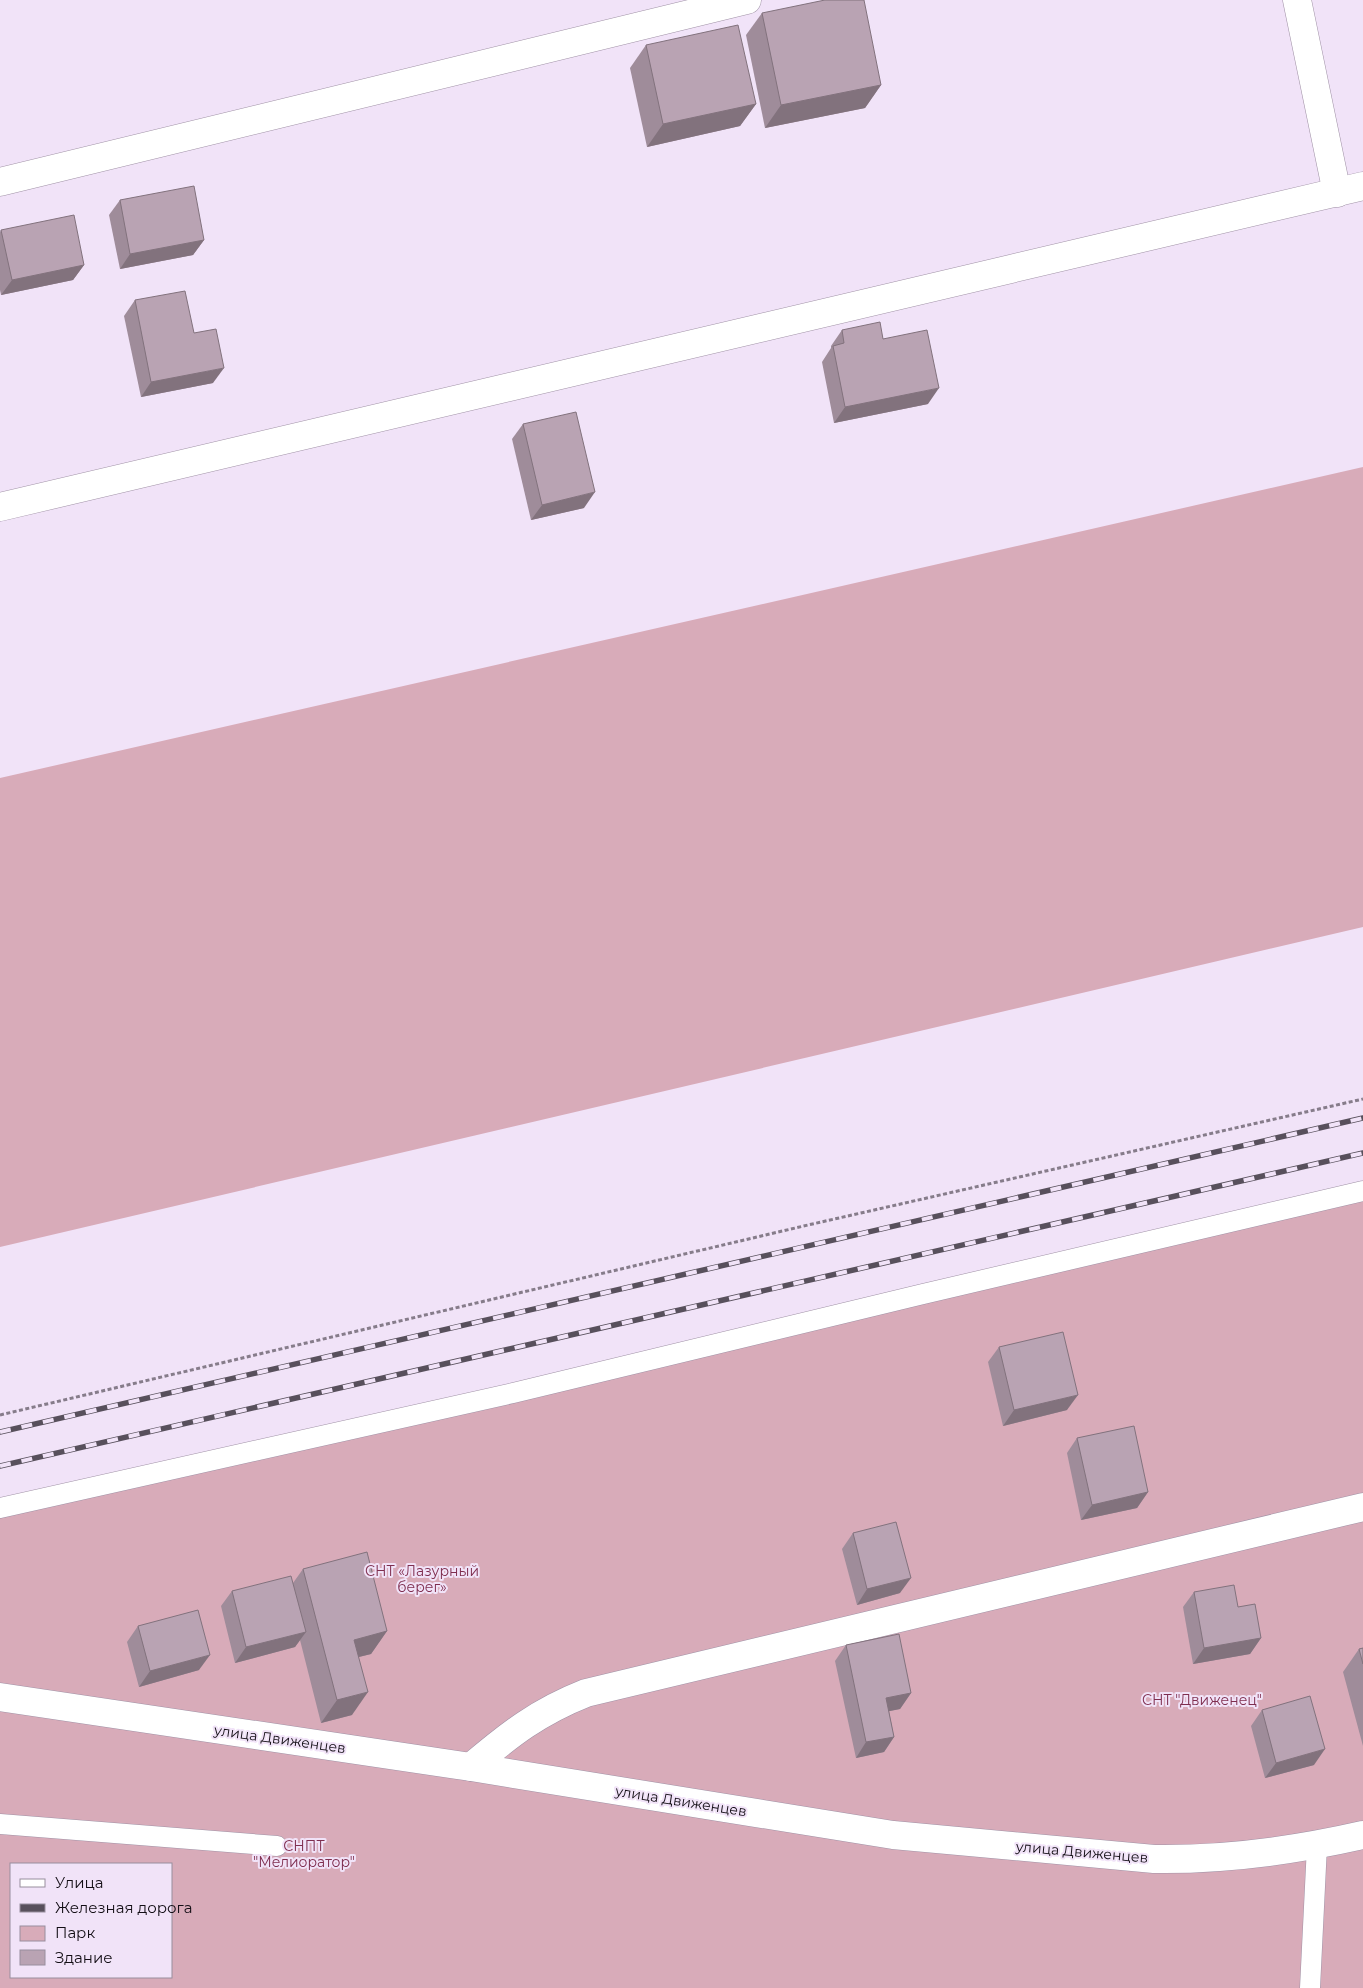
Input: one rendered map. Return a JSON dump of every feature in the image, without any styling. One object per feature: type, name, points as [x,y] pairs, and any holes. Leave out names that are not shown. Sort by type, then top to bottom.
[{"type":"street","points":[[0,182],[747,0]]},
{"type":"street","points":[[0,506],[1350,190],[1297,0]]},
{"type":"street","points":[[471,1767],[516,1729],[538,1714],[586,1693],[1363,1507]]},
{"type":"street","name":"улица Движенцев","points":[[0,1698],[471,1767],[893,1835],[1178,1859],[1264,1854],[1317,1846],[1363,1835]]},
{"type":"lane","points":[[0,1508],[513,1393],[923,1294],[1363,1191]]},
{"type":"lane","points":[[0,1824],[277,1846]]},
{"type":"lane","points":[[1310,1988],[1317,1846]]},
{"type":"path","points":[[0,1414],[808,1225],[1363,1099]]},
{"type":"green space","points":[[1363,467],[1363,927],[0,1247],[0,778]]},
{"type":"green space","points":[[1363,1196],[1363,1988],[0,1988],[0,1518]]},
{"type":"building","points":[[825,0],[864,0],[881,85],[781,105],[762,13]]},
{"type":"building","points":[[738,25],[756,104],[663,124],[646,45]]},
{"type":"building","points":[[194,186],[204,240],[130,254],[120,200]]},
{"type":"building","points":[[74,215],[84,265],[12,280],[1,230]]},
{"type":"building","points":[[185,291],[194,333],[216,329],[224,368],[151,382],[135,300]]},
{"type":"building","points":[[880,322],[883,339],[927,330],[939,388],[845,407],[833,346],[844,343],[842,330]]},
{"type":"building","points":[[576,412],[595,492],[542,505],[523,424]]},
{"type":"building","points":[[1063,1332],[1078,1395],[1014,1410],[999,1347]]},
{"type":"building","points":[[1134,1426],[1148,1492],[1092,1505],[1077,1438]]},
{"type":"building","points":[[896,1522],[911,1578],[867,1589],[853,1533]]},
{"type":"building","points":[[367,1552],[387,1631],[354,1640],[368,1692],[337,1700],[303,1569]]},
{"type":"building","points":[[291,1576],[306,1632],[246,1647],[232,1591]]},
{"type":"building","points":[[1234,1585],[1238,1607],[1255,1604],[1261,1638],[1204,1648],[1194,1592]]},
{"type":"building","points":[[198,1610],[210,1655],[150,1671],[138,1626]]},
{"type":"building","points":[[899,1634],[911,1693],[886,1698],[894,1737],[866,1742],[846,1645]]},
{"type":"building","points":[[1363,1648],[1363,1664],[1359,1649]]},
{"type":"building","points":[[1310,1696],[1325,1749],[1276,1763],[1262,1710]]},
{"type":"railway","points":[[0,1432],[1363,1118]]},
{"type":"railway","points":[[0,1466],[1363,1153]]},
{"type":"park label","name":"СНТ «Лазурный берег»","points":[[422,1579]]},
{"type":"park label","name":"СНТ \"Движенец\"","points":[[1202,1700]]},
{"type":"park label","name":"СНПТ \"Мелиоратор\"","points":[[304,1854]]}]
